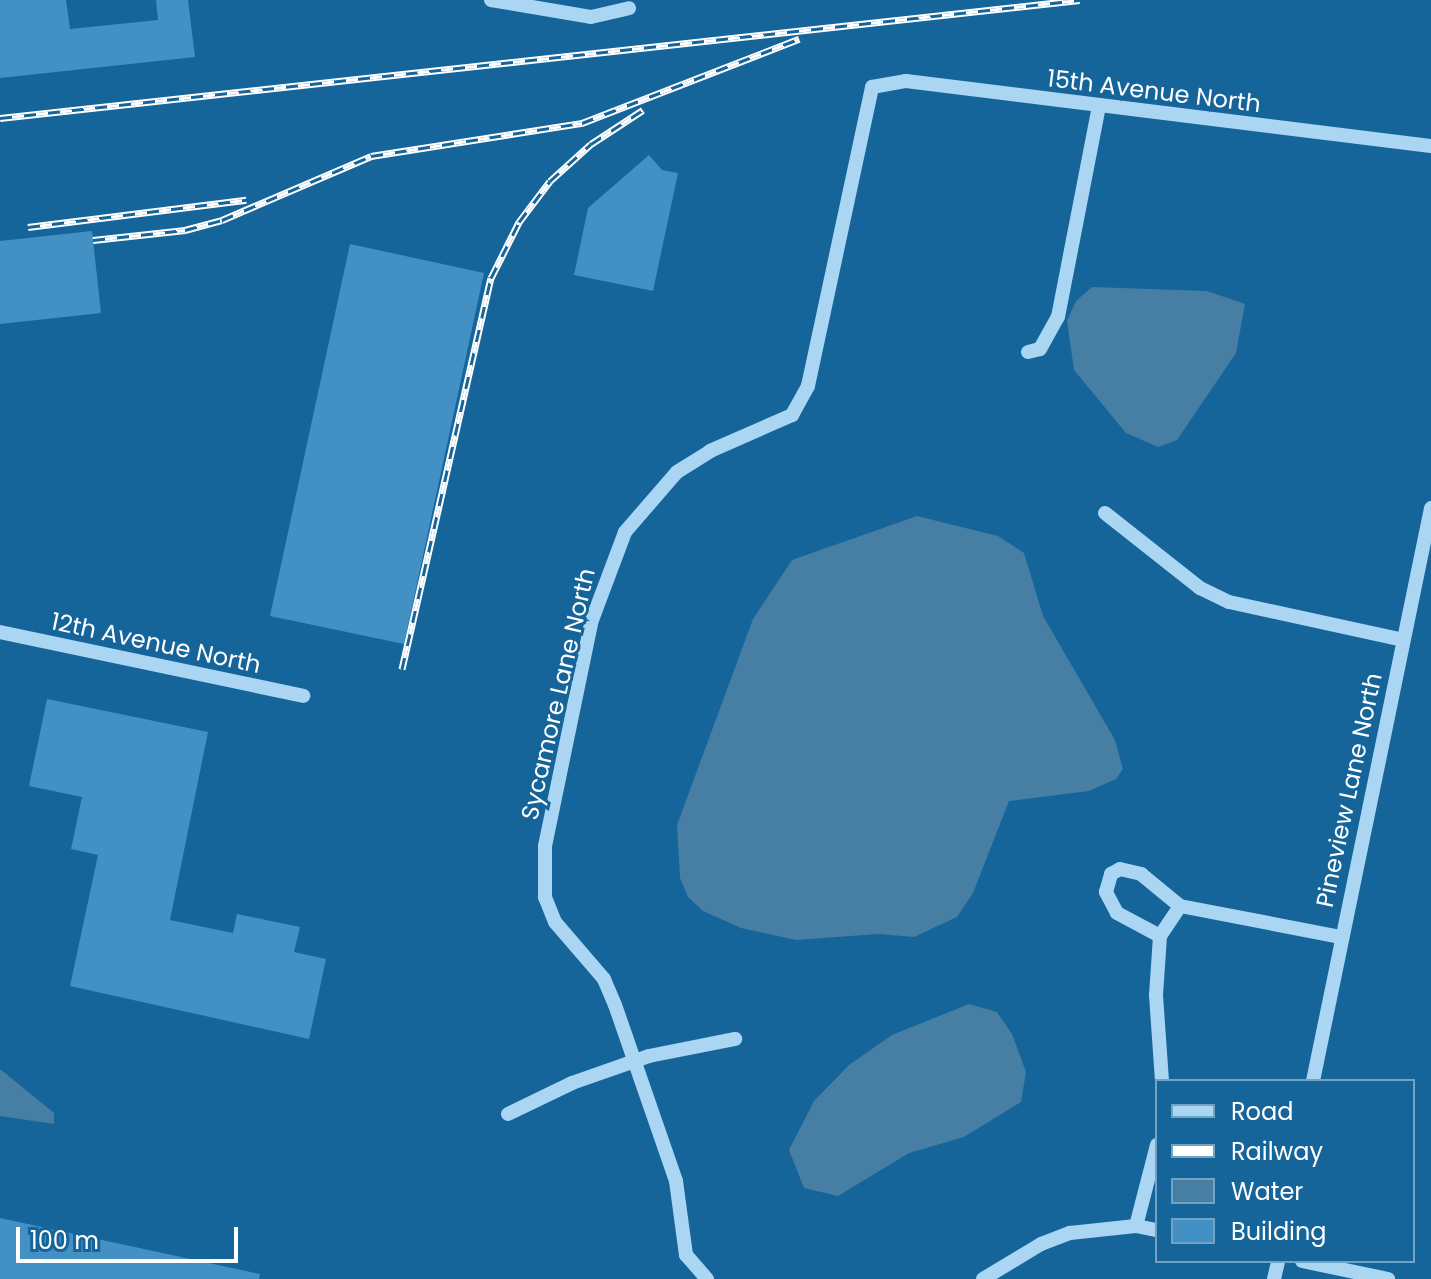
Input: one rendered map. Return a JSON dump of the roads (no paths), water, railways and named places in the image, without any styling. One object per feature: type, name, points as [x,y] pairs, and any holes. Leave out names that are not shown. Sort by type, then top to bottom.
[{"type":"street","points":[[491,0],[591,17],[629,8]]},
{"type":"street","name":"15th Avenue North","points":[[872,87],[906,81],[1431,146]]},
{"type":"street","name":"Sycamore Lane North","points":[[707,1279],[686,1255],[676,1181],[604,979],[555,922],[545,897],[545,846],[592,620],[625,532],[650,499],[710,451],[778,423],[800,405],[872,87]]},
{"type":"street","points":[[1028,352],[1040,349],[1058,317],[1099,107]]},
{"type":"street","name":"Pineview Lane North","points":[[1313,1079],[1431,508]]},
{"type":"street","points":[[1105,513],[1200,588],[1229,602],[1403,640]]},
{"type":"street","name":"12th Avenue North","points":[[0,632],[303,696]]},
{"type":"street","points":[[1160,936],[1117,913],[1106,892],[1111,874],[1120,869],[1141,874],[1180,906],[1341,937]]},
{"type":"street","points":[[1162,1079],[1156,995],[1160,936],[1180,906]]},
{"type":"street","points":[[508,1114],[572,1083],[635,1061],[735,1039]]},
{"type":"street","points":[[1136,1226],[1155,1153]]},
{"type":"street","points":[[983,1279],[1070,1233],[1136,1226],[1155,1230]]},
{"type":"street","points":[[1312,1263],[1388,1279]]},
{"type":"water","points":[[1092,287],[1207,291],[1245,304],[1236,353],[1177,440],[1158,447],[1126,433],[1074,370],[1067,321],[1076,301]]},
{"type":"water","points":[[917,516],[998,536],[1024,553],[1043,616],[1115,740],[1123,769],[1116,779],[1089,791],[1009,801],[973,893],[957,917],[914,937],[878,934],[796,940],[741,928],[703,911],[688,897],[680,878],[677,825],[753,619],[792,560]]},
{"type":"water","points":[[969,1004],[997,1012],[1012,1034],[1026,1072],[1021,1102],[964,1137],[909,1153],[838,1196],[804,1188],[789,1150],[814,1101],[849,1065],[892,1035]]},
{"type":"water","points":[[0,1069],[54,1113],[54,1124],[0,1116]]},
{"type":"railway","points":[[0,118],[1080,0]]},
{"type":"railway","points":[[93,240],[185,230],[222,220],[371,156],[582,123],[799,39]]},
{"type":"railway","points":[[402,669],[491,278],[519,222],[550,181],[591,144],[643,110]]},
{"type":"railway","points":[[28,227],[246,200]]}]
